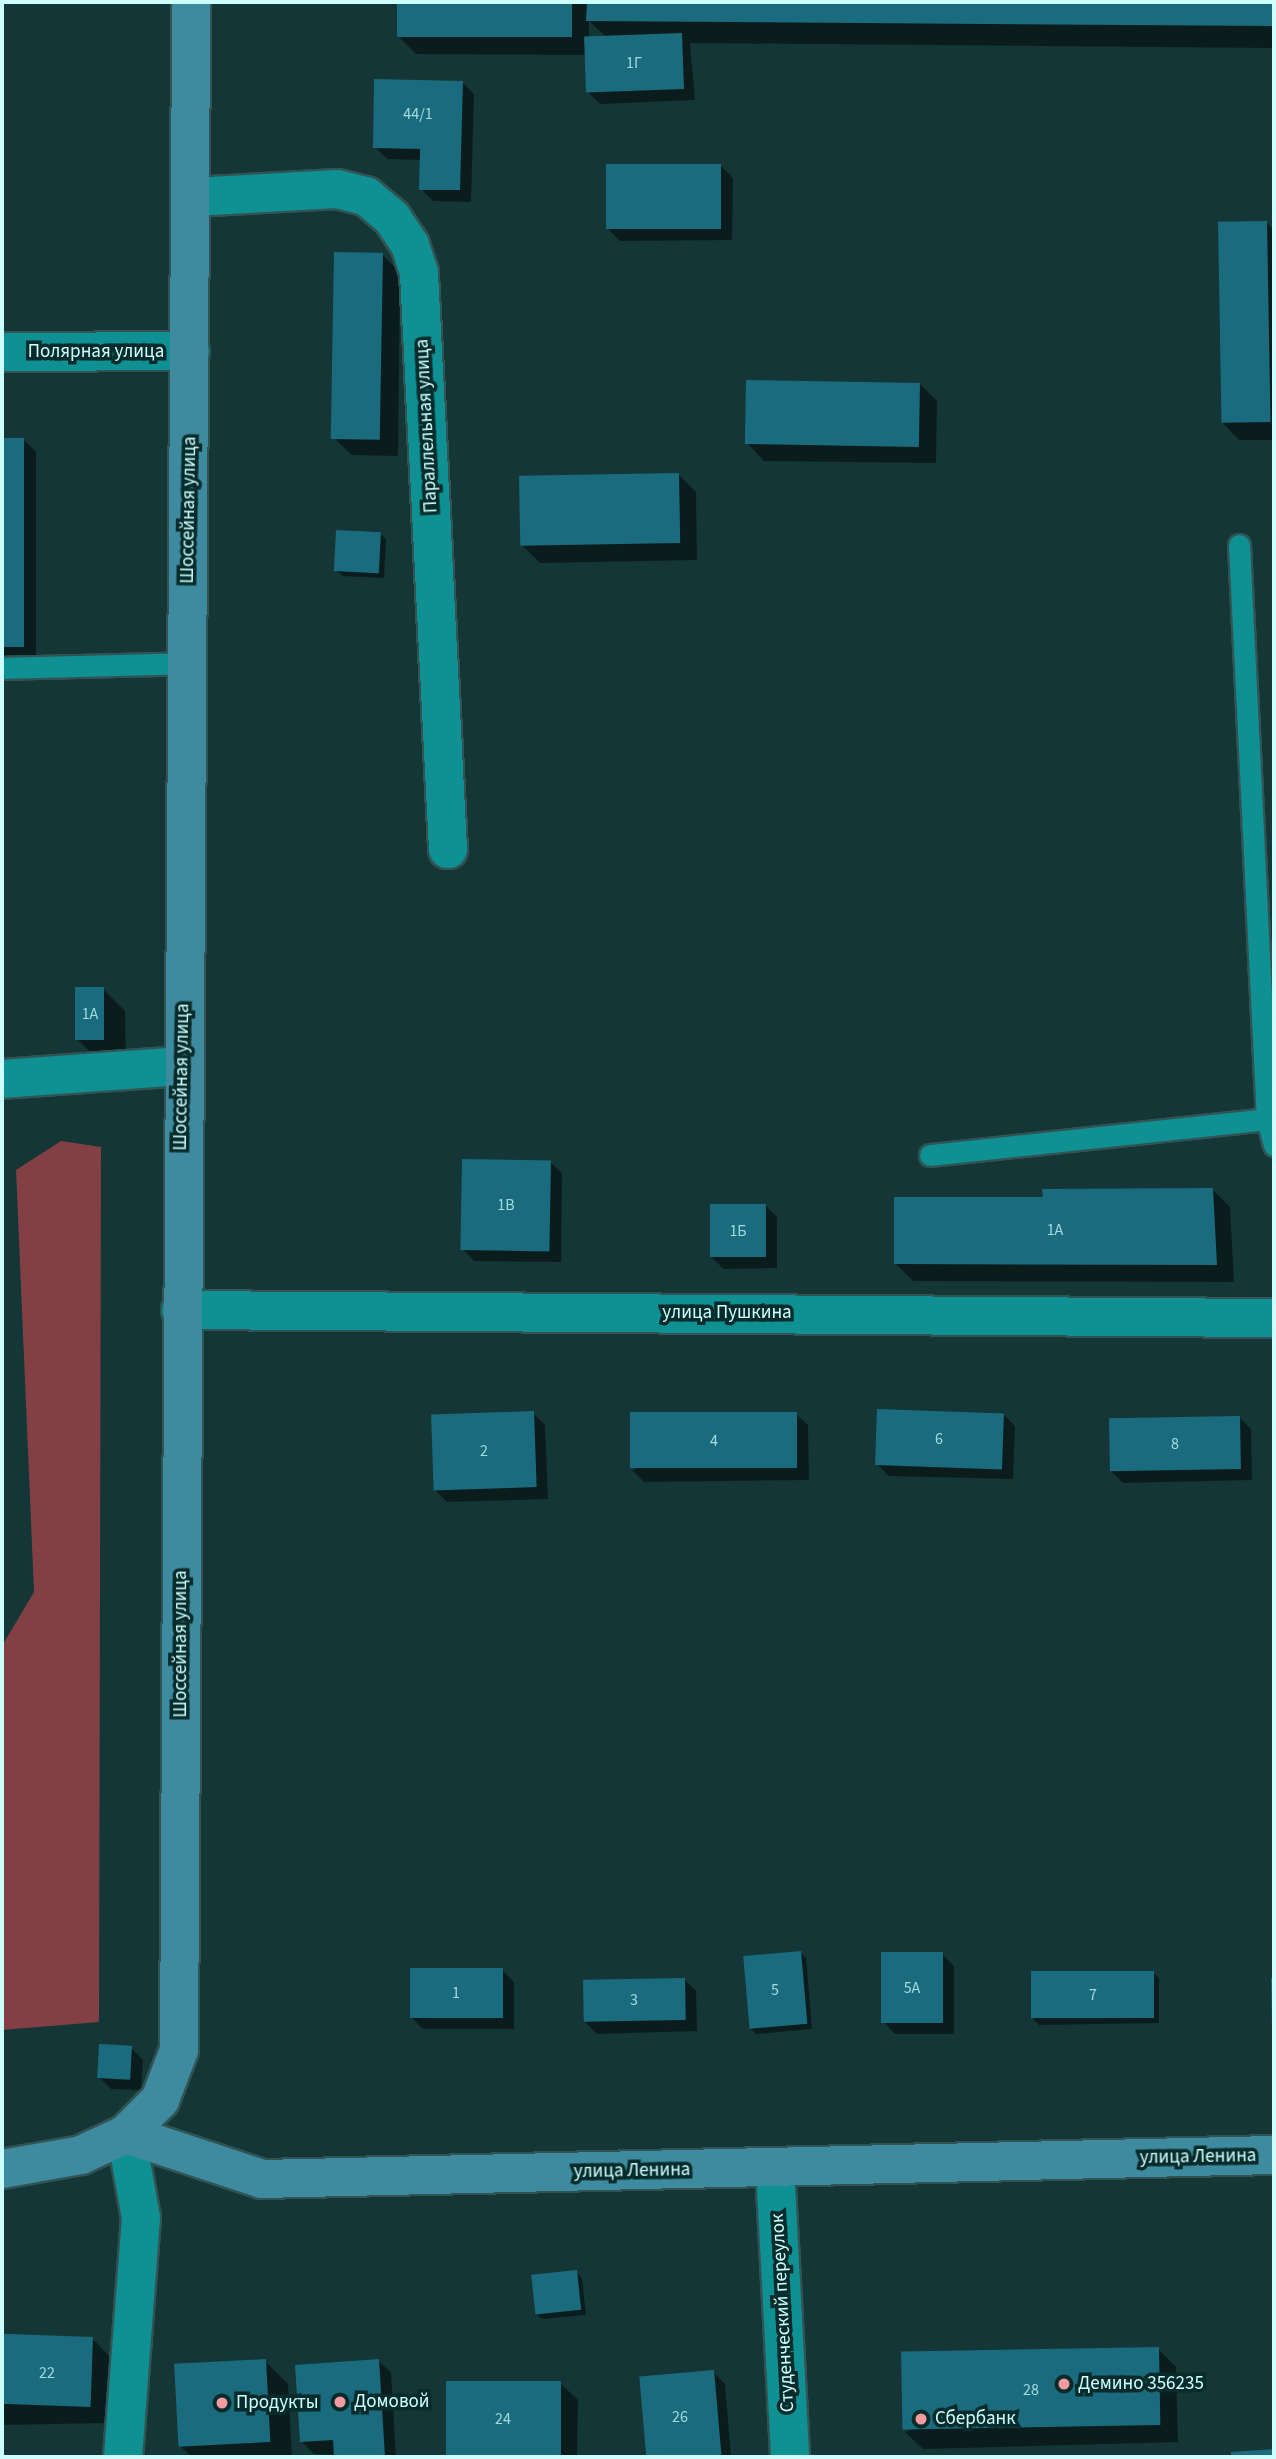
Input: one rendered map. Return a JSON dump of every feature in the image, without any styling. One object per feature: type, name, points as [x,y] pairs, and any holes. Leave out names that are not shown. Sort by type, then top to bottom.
[{"type":"street","name":"Шоссейная улица","points":[[126,2134],[160,2100],[179,2050],[182,1066],[192,197],[191,2]]},
{"type":"street","name":"Параллельная улица","points":[[192,197],[337,188],[366,196],[392,218],[410,245],[419,273],[448,849]]},
{"type":"street","name":"Полярная улица","points":[[2,352],[190,351]]},
{"type":"street","points":[[2,1079],[182,1066]]},
{"type":"street","name":"улица Пушкина","points":[[181,1310],[1274,1318]]},
{"type":"street","points":[[2,2169],[81,2155],[126,2134],[141,2218],[123,2457]]},
{"type":"street","name":"улица Ленина","points":[[126,2134],[262,2179],[1274,2155]]},
{"type":"street","name":"Студенческий переулок","points":[[775,2168],[790,2457]]},
{"type":"lane","points":[[1239,545],[1270,1042],[1267,1119],[1274,1145]]},
{"type":"lane","points":[[2,668],[187,663]]},
{"type":"lane","points":[[930,1155],[1267,1119]]},
{"type":"shaded area","points":[[61,1141],[101,1147],[99,2022],[2,2030],[2,1646],[34,1592],[16,1170]]},
{"type":"building","points":[[397,2],[572,2],[572,37],[397,37]]},
{"type":"building","points":[[587,2],[1274,2],[1274,26],[586,21]]},
{"type":"building","points":[[682,33],[684,89],[586,92],[584,36]]},
{"type":"building","points":[[374,79],[463,81],[460,190],[419,190],[420,149],[373,148]]},
{"type":"building","points":[[606,164],[721,164],[721,229],[606,229]]},
{"type":"building","points":[[1267,221],[1271,422],[1222,423],[1218,222]]},
{"type":"building","points":[[334,252],[383,253],[380,440],[331,439]]},
{"type":"building","points":[[746,380],[920,383],[919,447],[745,444]]},
{"type":"building","points":[[2,438],[24,438],[24,647],[2,647]]},
{"type":"building","points":[[679,473],[680,543],[520,546],[519,476]]},
{"type":"building","points":[[336,530],[381,532],[379,573],[334,571]]},
{"type":"building","points":[[75,987],[104,987],[104,1040],[75,1040]]},
{"type":"building","points":[[462,1159],[551,1161],[549,1252],[460,1250]]},
{"type":"building","points":[[1213,1188],[1217,1265],[894,1264],[894,1197],[1043,1197],[1042,1189]]},
{"type":"building","points":[[710,1204],[766,1204],[766,1257],[710,1257]]},
{"type":"building","points":[[877,1409],[1004,1413],[1002,1469],[875,1465]]},
{"type":"building","points":[[534,1411],[537,1487],[434,1491],[431,1415]]},
{"type":"building","points":[[630,1412],[797,1412],[797,1468],[630,1468]]},
{"type":"building","points":[[1240,1416],[1241,1469],[1110,1471],[1109,1418]]},
{"type":"building","points":[[801,1951],[807,2024],[750,2029],[743,1956]]},
{"type":"building","points":[[881,1952],[943,1952],[943,2023],[881,2023]]},
{"type":"building","points":[[410,1968],[503,1968],[503,2018],[410,2018]]},
{"type":"building","points":[[1031,1971],[1154,1971],[1154,2018],[1031,2018]]},
{"type":"building","points":[[685,1978],[686,2020],[584,2022],[583,1980]]},
{"type":"building","points":[[1271,1978],[1274,1978],[1274,2030],[1272,2030]]},
{"type":"building","points":[[99,2044],[132,2046],[130,2080],[97,2078]]},
{"type":"building","points":[[577,2270],[581,2310],[535,2315],[531,2275]]},
{"type":"building","points":[[2,2334],[93,2337],[91,2407],[2,2404]]},
{"type":"building","points":[[1159,2347],[1160,2425],[902,2429],[901,2352]]},
{"type":"building","name":"Продукты","points":[[266,2359],[270,2442],[178,2447],[174,2364]]},
{"type":"building","name":"Домовой","points":[[379,2359],[385,2457],[334,2457],[333,2440],[300,2442],[295,2365]]},
{"type":"building","points":[[714,2370],[722,2457],[646,2457],[639,2377]]},
{"type":"building","points":[[446,2381],[561,2381],[561,2457],[446,2457]]},
{"type":"building","points":[[1274,2449],[1274,2457],[1231,2457],[1231,2452]]},
{"type":"place","name":"Демино 356235","points":[[1064,2384]]},
{"type":"place","name":"Домовой","points":[[340,2402]]},
{"type":"place","name":"Продукты","points":[[222,2403]]},
{"type":"place","name":"Сбербанк","points":[[921,2419]]}]
